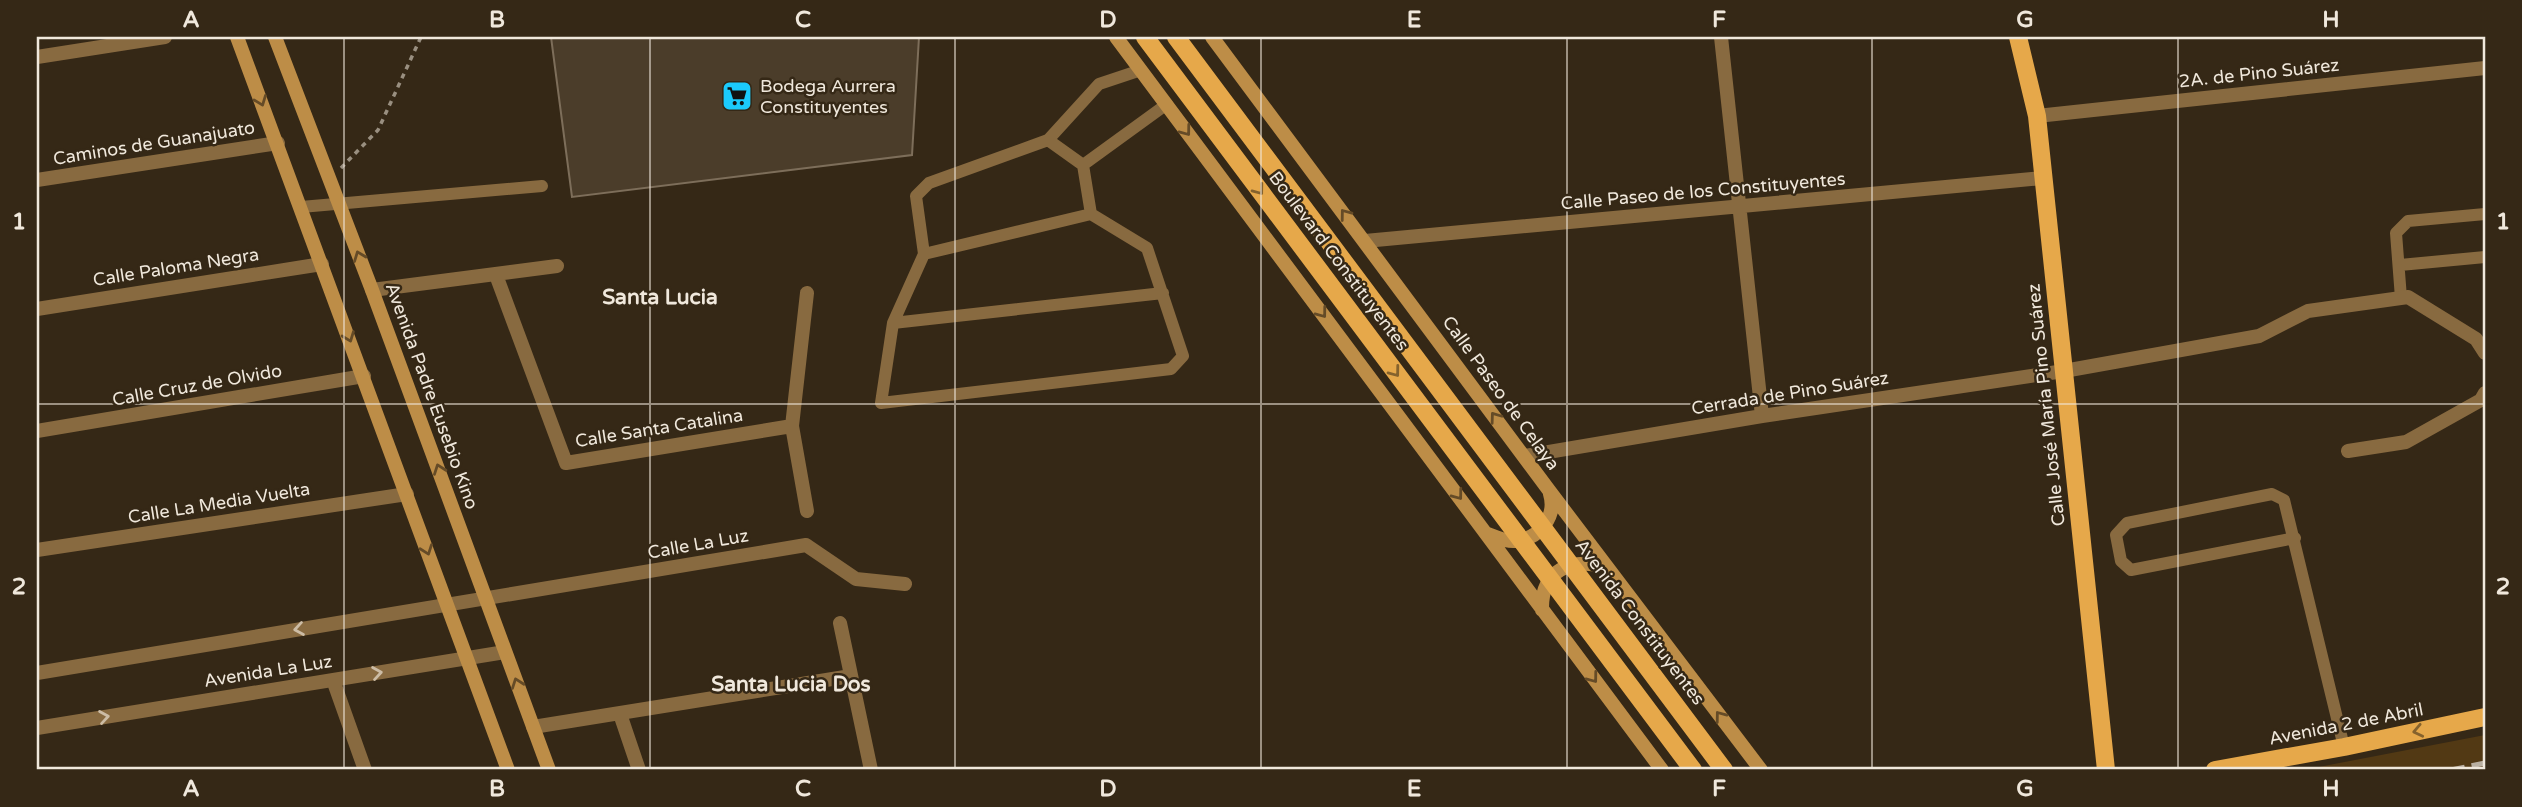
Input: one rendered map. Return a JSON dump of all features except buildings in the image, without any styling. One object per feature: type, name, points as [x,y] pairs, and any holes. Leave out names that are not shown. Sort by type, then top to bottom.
[{"type":"main road","points":[[237,37],[508,770]]},
{"type":"main road","name":"Avenida Padre Eusebio Kino","points":[[275,37],[488,599],[549,770]]},
{"type":"main road","points":[[1116,37],[1662,770]]},
{"type":"main road","name":"Boulevard Constituyentes","points":[[1144,37],[1693,770]]},
{"type":"main road","name":"Boulevard Constituyentes","points":[[1176,37],[1522,500]]},
{"type":"main road","name":"Calle Paseo de Celaya","points":[[1212,37],[1761,770]]},
{"type":"main road","name":"Calle José María Pino Suárez","points":[[2018,37],[2037,116],[2106,770]]},
{"type":"main road","points":[[1488,534],[1514,541],[1531,537],[1548,522],[1553,505],[1548,489]]},
{"type":"main road","name":"Avenida Constituyentes","points":[[1522,500],[1724,770]]},
{"type":"main road","points":[[1542,610],[1541,594],[1548,582],[1563,568],[1591,562],[1606,566]]},
{"type":"main road","name":"Avenida 2 de Abril","points":[[2215,770],[2344,747],[2485,717]]},
{"type":"street","points":[[37,57],[165,37]]},
{"type":"street","points":[[1721,37],[1762,416]]},
{"type":"street","name":"2A. de Pino Suárez","points":[[2037,116],[2485,68]]},
{"type":"street","name":"Caminos de Guanajuato","points":[[37,180],[278,143]]},
{"type":"street","name":"Calle Paseo de los Constituyentes","points":[[1366,242],[2043,178]]},
{"type":"street","name":"Calle Paloma Negra","points":[[37,309],[322,264]]},
{"type":"street","points":[[372,290],[556,266]]},
{"type":"street","name":"Calle Santa Catalina","points":[[496,275],[566,463],[792,426]]},
{"type":"street","points":[[807,293],[792,426],[807,512]]},
{"type":"street","points":[[2401,298],[2408,297],[2476,339],[2485,353]]},
{"type":"street","name":"Cerrada de Pino Suárez","points":[[1524,456],[1762,416],[2064,371],[2259,336],[2308,311],[2401,298]]},
{"type":"street","name":"Calle Cruz de Olvido","points":[[37,431],[364,376]]},
{"type":"street","points":[[2348,451],[2406,442],[2481,400],[2485,393]]},
{"type":"street","name":"Calle La Media Vuelta","points":[[37,551],[407,494]]},
{"type":"street","name":"Calle La Luz","points":[[488,599],[806,545],[856,579],[905,584]]},
{"type":"street","name":"Avenida La Luz","points":[[37,673],[488,599]]},
{"type":"street","points":[[840,623],[871,770]]},
{"type":"street","name":"Avenida La Luz","points":[[37,728],[505,652]]},
{"type":"street","points":[[533,727],[851,676]]},
{"type":"street","points":[[333,680],[365,770]]},
{"type":"street","points":[[620,714],[639,770]]},
{"type":"lane","points":[[924,254],[1091,214],[1147,248],[1183,356],[1171,369],[880,403],[893,323],[924,254],[916,196],[929,183],[1048,140],[1099,84],[1141,70]]},
{"type":"lane","points":[[1083,165],[1167,104]]},
{"type":"lane","points":[[1048,140],[1083,165],[1091,214]]},
{"type":"lane","points":[[301,207],[542,186]]},
{"type":"lane","points":[[2401,298],[2396,233],[2408,221],[2485,214]]},
{"type":"lane","points":[[2400,265],[2485,257]]},
{"type":"lane","points":[[893,323],[1163,293]]},
{"type":"lane","points":[[2295,538],[2131,570],[2121,561],[2116,535],[2127,523],[2272,494],[2284,500],[2295,538],[2344,747]]},
{"type":"path","points":[[330,179],[378,130],[421,37]]},
{"type":"shaded area","points":[[2485,735],[2485,770],[2303,770]]},
{"type":"railway","points":[[2451,770],[2485,763]]},
{"type":"place","name":"Bodega Aurrera Constituyentes","points":[[737,96]]},
{"type":"district","name":"Santa Lucia","points":[[660,297]]},
{"type":"district","name":"Santa Lucia Dos","points":[[791,684]]}]
